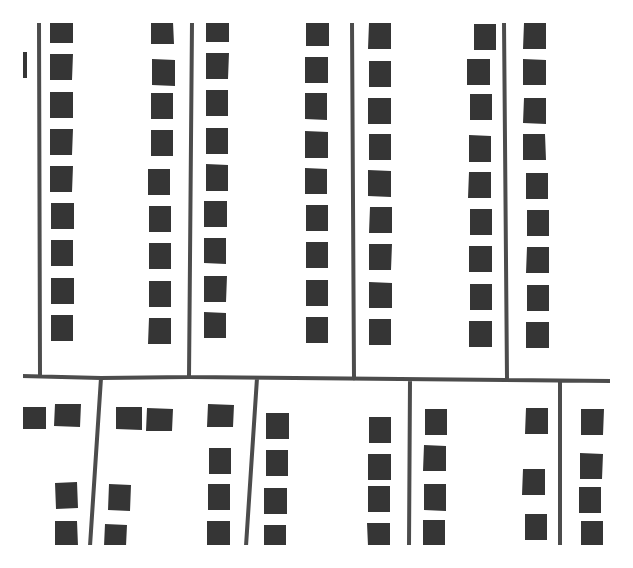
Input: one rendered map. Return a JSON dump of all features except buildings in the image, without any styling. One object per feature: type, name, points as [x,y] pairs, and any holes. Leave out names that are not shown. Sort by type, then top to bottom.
[{"type":"street","points":[[39,22],[40,376]]},
{"type":"street","points":[[189,377],[192,22]]},
{"type":"street","points":[[352,22],[354,379]]},
{"type":"street","points":[[504,22],[507,379]]},
{"type":"street","points":[[22,376],[101,378],[189,377],[611,381]]},
{"type":"street","points":[[90,546],[101,378]]},
{"type":"street","points":[[246,546],[258,378]]},
{"type":"street","points":[[409,546],[410,380]]},
{"type":"street","points":[[560,381],[560,546]]}]
